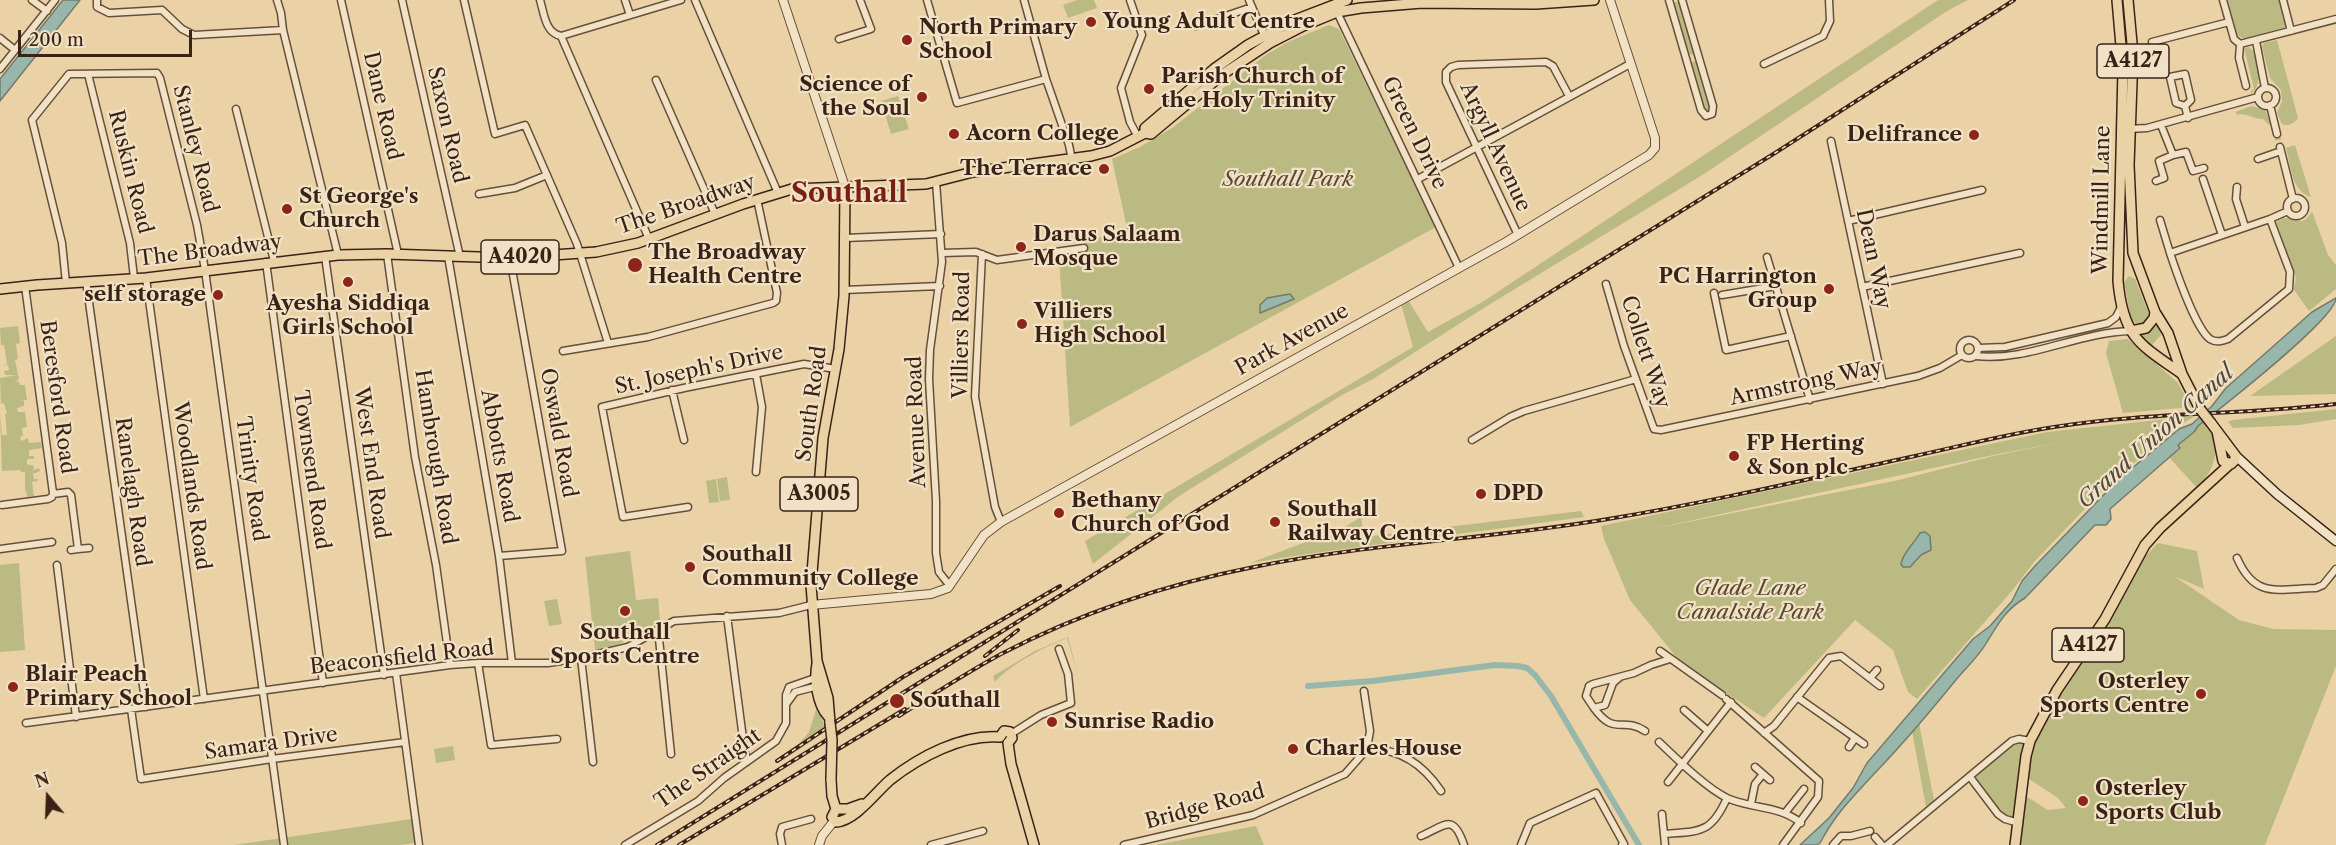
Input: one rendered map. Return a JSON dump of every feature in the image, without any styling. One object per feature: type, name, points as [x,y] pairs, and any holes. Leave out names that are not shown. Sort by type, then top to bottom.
[{"type":"main road","name":"A4020","points":[[845,187],[916,185],[973,172],[1072,160],[1110,151],[1141,135],[1151,134],[1236,66],[1285,34],[1347,0]]},
{"type":"main road","name":"A4020","points":[[1141,135],[1145,128],[1230,56],[1292,21],[1334,6],[1382,3],[1594,0]]},
{"type":"main road","name":"Windmill Lane","points":[[2117,0],[2123,69],[2131,238],[2139,273],[2199,410],[2214,427],[2230,459],[2250,468],[2277,494],[2336,541]]},
{"type":"main road","name":"Windmill Lane","points":[[2128,0],[2133,54],[2122,195],[2118,281],[2121,307],[2131,331],[2142,346],[2182,374]]},
{"type":"main road","points":[[1230,56],[1236,66]]},
{"type":"main road","name":"The Broadway","points":[[0,289],[146,278],[338,255],[399,254],[510,258],[579,253],[616,248],[649,239],[757,199],[776,189],[845,187]]},
{"type":"main road","name":"South Road","points":[[829,720],[824,711],[817,679],[811,576],[823,438],[836,369],[844,290],[845,187]]},
{"type":"main road","points":[[2118,281],[2127,272],[2139,273]]},
{"type":"main road","points":[[2131,331],[2146,328],[2157,315]]},
{"type":"main road","name":"A4127","points":[[2015,845],[2026,756],[2030,741],[2058,690],[2105,619],[2145,545],[2219,473],[2230,459]]},
{"type":"main road","name":"South Road","points":[[817,679],[828,698],[832,740],[832,796],[839,809]]},
{"type":"main road","points":[[834,820],[840,822],[845,819],[864,806],[906,768],[928,756],[974,738],[1006,738],[1034,845]]},
{"type":"main road","points":[[839,809],[853,808],[874,796]]},
{"type":"main road","name":"A3005","points":[[834,820],[832,814],[839,809],[845,812],[845,819]]},
{"type":"street","points":[[32,0],[46,11]]},
{"type":"street","points":[[0,69],[55,0]]},
{"type":"street","points":[[277,0],[338,255]]},
{"type":"street","name":"Dane Road","points":[[341,0],[399,254]]},
{"type":"street","name":"Saxon Road","points":[[402,0],[460,257]]},
{"type":"street","points":[[464,0],[495,134],[525,124],[579,253],[608,343]]},
{"type":"street","points":[[540,0],[548,27],[554,34],[561,36],[681,0]]},
{"type":"street","points":[[626,0],[630,15]]},
{"type":"street","points":[[695,0],[776,189]]},
{"type":"street","points":[[783,0],[845,187]]},
{"type":"street","points":[[839,39],[871,29],[860,0]]},
{"type":"street","points":[[927,0],[957,103],[1046,79]]},
{"type":"street","points":[[1024,0],[1072,160]]},
{"type":"street","points":[[1130,0],[1142,35],[1121,88],[1130,122],[1141,135]]},
{"type":"street","name":"Park Avenue","points":[[950,586],[984,535],[1001,522],[1518,235],[1654,151],[1655,138],[1610,0]]},
{"type":"street","points":[[1669,0],[1701,110],[1709,116],[1712,114],[1713,106],[1682,0]]},
{"type":"street","points":[[1764,64],[1823,36],[1830,21],[1829,0]]},
{"type":"street","points":[[2223,0],[2234,39],[2240,44]]},
{"type":"street","points":[[2283,0],[2291,31]]},
{"type":"street","points":[[1196,26],[1250,2],[1264,35]]},
{"type":"street","points":[[88,12],[97,3],[106,12],[114,13],[159,9],[182,29],[194,35],[283,30]]},
{"type":"street","name":"Green Drive","points":[[1334,6],[1459,268]]},
{"type":"street","points":[[2240,44],[2336,19]]},
{"type":"street","points":[[2152,42],[2229,22]]},
{"type":"street","points":[[561,36],[649,239]]},
{"type":"street","points":[[0,38],[15,50]]},
{"type":"street","points":[[2256,40],[2265,88]]},
{"type":"street","points":[[2240,44],[2239,58],[2246,86]]},
{"type":"street","name":"Argyll Avenue","points":[[1518,235],[1446,82],[1446,72],[1451,67],[1460,64],[1546,62],[1555,69],[1569,96]]},
{"type":"street","points":[[1418,179],[1630,64]]},
{"type":"street","name":"Stanley Road","points":[[88,74],[157,72],[197,225],[205,270]]},
{"type":"street","points":[[66,283],[62,243],[32,123],[33,118],[67,75],[88,74]]},
{"type":"street","name":"Ruskin Road","points":[[88,74],[130,243],[134,279]]},
{"type":"street","points":[[2185,74],[2191,99],[2185,106],[2176,103],[2170,77],[2185,74]]},
{"type":"street","points":[[656,80],[715,214]]},
{"type":"street","points":[[2265,88],[2272,89],[2276,94],[2275,102],[2270,105],[2263,105],[2258,97],[2259,92],[2265,88]]},
{"type":"street","points":[[2126,129],[2161,125],[2258,97]]},
{"type":"street","points":[[2270,105],[2277,134]]},
{"type":"street","points":[[2185,106],[2188,118]]},
{"type":"street","name":"Townsend Road","points":[[236,108],[270,262],[323,683]]},
{"type":"street","points":[[2161,125],[2173,155]]},
{"type":"street","name":"Dean Way","points":[[1831,141],[1883,384]]},
{"type":"street","points":[[2258,159],[2280,149],[2293,199]]},
{"type":"street","points":[[2156,181],[2164,178],[2159,161],[2173,155],[2186,152],[2193,171],[2204,168]]},
{"type":"street","points":[[479,194],[521,186],[547,175]]},
{"type":"street","points":[[2203,179],[2222,235]]},
{"type":"street","name":"Avenue Road","points":[[936,182],[942,253],[928,380],[936,501],[937,561],[940,575],[950,586]]},
{"type":"street","points":[[2237,187],[2236,199],[2246,227]]},
{"type":"street","points":[[1848,221],[1982,190]]},
{"type":"street","points":[[2297,198],[2303,202],[2304,210],[2297,216],[2288,211],[2288,204],[2293,199],[2297,198]]},
{"type":"street","points":[[563,351],[654,335],[769,305],[776,301],[777,293],[757,199]]},
{"type":"street","points":[[2170,253],[2288,211]]},
{"type":"street","points":[[2160,220],[2182,291],[2206,334],[2212,340],[2223,341],[2289,289],[2290,272],[2270,219]]},
{"type":"street","points":[[845,238],[941,234]]},
{"type":"street","points":[[942,253],[973,252],[997,260],[1084,248]]},
{"type":"street","points":[[1862,287],[2020,253]]},
{"type":"street","name":"Hambrough Road","points":[[387,254],[415,457],[436,565],[450,665]]},
{"type":"street","name":"Villiers Road","points":[[982,254],[975,397],[995,507],[1001,522]]},
{"type":"street","name":"West End Road","points":[[325,256],[384,675]]},
{"type":"street","name":"Abbotts Road","points":[[448,256],[499,555],[512,663]]},
{"type":"street","points":[[1767,257],[1810,400]]},
{"type":"street","name":"Oswald Road","points":[[499,555],[562,551],[510,258]]},
{"type":"street","name":"Trinity Road","points":[[205,270],[284,845]]},
{"type":"street","name":"Woodlands Road","points":[[146,278],[204,699]]},
{"type":"street","name":"Ranelagh Road","points":[[86,281],[146,707]]},
{"type":"street","name":"Collett Way","points":[[1606,284],[1654,429]]},
{"type":"street","name":"Beresford Road","points":[[2,505],[48,499],[53,494],[25,286]]},
{"type":"street","points":[[844,290],[940,286]]},
{"type":"street","points":[[1722,295],[1776,286]]},
{"type":"street","points":[[1714,293],[1726,350],[1791,336]]},
{"type":"street","name":"Armstrong Way","points":[[1654,429],[1661,430],[1810,400],[1929,372],[1962,355],[1960,347],[1966,341],[1974,342],[1978,348],[2015,345],[2108,323],[2116,317],[2121,307]]},
{"type":"street","points":[[1962,355],[1967,358],[2004,357],[2105,334],[2131,331]]},
{"type":"street","points":[[1976,356],[1978,348]]},
{"type":"street","name":"St. Joseph's Drive","points":[[688,507],[623,517],[602,407],[672,390],[804,364],[836,369]]},
{"type":"street","points":[[756,374],[762,407],[756,472]]},
{"type":"street","points":[[1472,440],[1524,411],[1636,379]]},
{"type":"street","points":[[672,390],[684,440]]},
{"type":"street","points":[[53,494],[68,492],[71,494],[78,549]]},
{"type":"street","points":[[0,549],[52,542]]},
{"type":"street","points":[[71,550],[89,548]]},
{"type":"street","points":[[2237,558],[2244,574],[2251,582],[2262,588],[2316,588],[2323,585],[2336,569]]},
{"type":"street","points":[[57,566],[76,717]]},
{"type":"street","points":[[811,605],[931,594],[943,591],[950,586]]},
{"type":"street","name":"Beaconsfield Road","points":[[26,723],[450,665],[548,663],[621,650],[674,621],[779,613],[811,605]]},
{"type":"street","points":[[727,616],[742,735],[748,760]]},
{"type":"street","points":[[658,629],[671,754]]},
{"type":"street","points":[[1006,738],[1041,715],[1071,703],[1068,674],[1059,649]]},
{"type":"street","points":[[1660,651],[1726,699],[1819,781],[1818,796],[1801,823],[1782,845]]},
{"type":"street","points":[[1764,733],[1773,726],[1829,658],[1835,655],[1841,656],[1880,686]]},
{"type":"street","points":[[581,658],[593,762]]},
{"type":"street","points":[[1645,730],[1636,725],[1614,725],[1602,720],[1586,696],[1589,686],[1670,659]]},
{"type":"street","points":[[478,663],[491,745],[557,739]]},
{"type":"street","points":[[1870,678],[1877,670]]},
{"type":"street","points":[[396,673],[405,742],[412,773],[419,845]]},
{"type":"street","points":[[1602,720],[1614,683],[1620,677]]},
{"type":"street","name":"The Straight","points":[[625,845],[698,801],[748,760],[773,744],[781,736],[786,723],[787,704],[795,692],[817,679]]},
{"type":"street","points":[[1364,693],[1370,731],[1367,749],[1383,748],[1408,757],[1423,769],[1441,791]]},
{"type":"street","points":[[1797,697],[1864,744]]},
{"type":"street","points":[[1668,782],[1708,731],[1726,699]]},
{"type":"street","points":[[1594,708],[1605,705]]},
{"type":"street","name":"Samara Drive","points":[[131,709],[141,779],[405,742]]},
{"type":"street","points":[[1684,710],[1708,731]]},
{"type":"street","points":[[1849,747],[1855,738]]},
{"type":"street","points":[[1887,845],[2012,741],[2019,739],[2030,741]]},
{"type":"street","points":[[1659,742],[1681,764],[1727,798],[1785,813],[1801,823]]},
{"type":"street","name":"Bridge Road","points":[[1124,845],[1253,815],[1340,778],[1351,770],[1367,749]]},
{"type":"street","points":[[1755,767],[1770,780]]},
{"type":"street","points":[[1751,804],[1755,784],[1763,774]]},
{"type":"street","points":[[1970,777],[1998,814],[2005,819],[2019,823]]},
{"type":"street","points":[[1785,813],[1804,789]]},
{"type":"street","points":[[1521,845],[1530,823],[1594,794],[1624,844],[1622,845]]},
{"type":"street","points":[[1664,834],[1699,831],[1708,827],[1720,813],[1727,798]]},
{"type":"street","points":[[1662,814],[1665,845]]},
{"type":"street","points":[[782,845],[779,830],[782,827],[811,819]]},
{"type":"street","points":[[819,845],[822,836],[834,820]]},
{"type":"street","points":[[1421,836],[1446,825],[1453,825],[1458,828],[1464,845]]},
{"type":"street","points":[[931,845],[983,831]]},
{"type":"street","points":[[1833,845],[1841,836],[1870,831]]},
{"type":"street","points":[[1875,837],[1882,845]]},
{"type":"green space","points":[[1077,0],[1094,0],[1097,8],[1068,18],[1063,5]]},
{"type":"green space","points":[[1938,0],[1968,0],[1947,11],[1704,174],[1179,496],[1093,564],[1085,541],[1413,347],[1401,304],[1408,300],[1428,332],[1484,301]]},
{"type":"green space","points":[[2228,0],[2280,0],[2287,27],[2244,39],[2237,35]]},
{"type":"green space","points":[[1673,2],[1680,2],[1695,51],[1692,55],[1688,53]]},
{"type":"green space","name":"Southall Park","points":[[1329,25],[1339,29],[1436,227],[1070,427],[1059,256],[1084,252],[1084,243],[1127,228],[1112,159],[1140,147],[1172,128],[1267,54],[1290,41]]},
{"type":"green space","points":[[2277,40],[2298,118],[2286,125],[2282,124],[2277,113],[2282,101],[2281,90],[2270,78],[2262,47],[2264,43]]},
{"type":"green space","points":[[2249,47],[2256,56],[2259,70],[2258,84],[2251,94],[2254,89],[2244,48]]},
{"type":"green space","points":[[1694,61],[1698,63],[1711,107],[1708,111],[1704,109],[1690,65]]},
{"type":"green space","points":[[898,96],[909,129],[891,134],[881,101]]},
{"type":"green space","points":[[2252,106],[2265,110],[2272,125],[2263,119],[2238,115],[2235,112]]},
{"type":"green space","points":[[2295,145],[2311,197],[2299,189],[2293,177],[2286,148]]},
{"type":"green space","points":[[2312,211],[2328,255],[2336,265],[2336,289],[2309,311],[2294,290],[2296,277],[2276,222],[2286,218],[2303,221]]},
{"type":"green space","points":[[2129,276],[2135,279],[2149,314],[2144,324],[2133,323],[2131,319],[2124,282]]},
{"type":"green space","points":[[2156,322],[2161,335],[2152,345],[2138,334],[2151,329]]},
{"type":"green space","points":[[18,326],[20,343],[16,344],[18,359],[15,360],[19,379],[16,381],[20,385],[25,385],[27,400],[19,401],[24,401],[24,406],[17,408],[18,412],[25,412],[27,427],[22,428],[23,436],[20,437],[21,441],[28,438],[29,443],[41,442],[42,448],[29,450],[29,456],[34,456],[34,459],[27,459],[27,464],[34,466],[31,471],[39,468],[40,471],[33,474],[34,479],[38,481],[32,482],[34,496],[28,497],[25,490],[25,472],[2,471],[0,412],[2,435],[7,435],[5,414],[7,414],[4,403],[1,404],[0,378],[17,375],[5,375],[4,371],[9,370],[8,365],[3,366],[7,364],[4,345],[1,345],[0,328]]},
{"type":"green space","points":[[2336,336],[2336,394],[2250,396]]},
{"type":"green space","points":[[2128,339],[2177,382],[2192,407],[2123,413],[2106,353],[2109,341]]},
{"type":"green space","points":[[2336,409],[2336,419],[2299,425],[2233,428],[2228,422],[2233,420]]},
{"type":"green space","name":"Glade Lane Canalside Park","points":[[2195,416],[2173,429],[2100,493],[2035,561],[2011,592],[1917,699],[1908,692],[1893,650],[1855,620],[1764,718],[1682,664],[1630,600],[1604,539],[1601,526],[2047,432]],"holes":[[[2062,442],[1993,456],[1899,480],[1652,529],[1998,454]]]},
{"type":"green space","points":[[2204,421],[2214,438],[2215,456],[2209,472],[2197,488],[2169,457],[2180,448],[2178,445]]},
{"type":"green space","points":[[727,477],[730,500],[720,501],[717,479]]},
{"type":"green space","points":[[716,479],[719,502],[709,503],[706,481]]},
{"type":"green space","points":[[1581,511],[1584,517],[1250,563],[1343,528],[1361,517],[1364,537]]},
{"type":"green space","name":"Osterley Sports Centre","points":[[2158,543],[2197,551],[2204,589],[2174,576],[2239,620],[2273,629],[2336,630],[2336,666],[2265,845],[2019,845],[2024,795],[2048,810],[2066,808],[2058,798],[2029,779],[2025,773],[2027,755],[2059,696],[2138,564]]},
{"type":"green space","name":"Southall Sports Centre","points":[[630,551],[636,600],[658,598],[660,621],[619,644],[595,650],[585,557]]},
{"type":"green space","points":[[19,563],[25,650],[0,652],[0,565]]},
{"type":"green space","points":[[557,599],[562,624],[549,626],[544,601]]},
{"type":"green space","points":[[1068,637],[1078,675],[1067,638],[1019,662],[995,682],[993,676],[1035,651]]},
{"type":"green space","points":[[819,700],[824,727],[799,744],[809,732]]},
{"type":"green space","points":[[1919,723],[1934,800],[1926,807],[1912,731]]},
{"type":"green space","points":[[2012,741],[2030,741],[2019,823],[2005,819],[1970,777]]},
{"type":"green space","points":[[453,746],[455,760],[436,763],[434,749]]},
{"type":"green space","points":[[412,819],[415,843],[401,845],[234,845]]},
{"type":"green space","points":[[1256,826],[1264,845],[1155,845]]},
{"type":"shaded area","points":[[63,0],[80,0],[0,101],[0,79]]},
{"type":"shaded area","points":[[1290,294],[1294,299],[1260,313],[1260,305],[1267,298]]},
{"type":"shaded area","points":[[2336,298],[2331,309],[2298,343],[2198,426],[2178,445],[2180,448],[2110,509],[2111,519],[2106,525],[2095,525],[2025,598],[2008,612],[1976,657],[1905,741],[1844,807],[1820,843],[1800,845],[1829,818],[1853,788],[1867,763],[1973,639],[1990,626],[2012,601],[2022,581],[2034,567],[2119,479],[2179,429],[2192,424],[2212,406],[2226,388],[2312,312]]},
{"type":"shaded area","points":[[1925,532],[1930,536],[1931,550],[1921,555],[1910,567],[1903,567],[1901,564],[1906,552],[1920,533]]},
{"type":"waterway","points":[[1308,686],[1373,681],[1495,665],[1527,668],[1551,696],[1639,845]]},
{"type":"tunnel","points":[[2277,134],[2280,147]]},
{"type":"railway","points":[[657,845],[1775,153],[2014,0]]},
{"type":"railway","points":[[899,716],[988,661],[1031,639],[1124,602],[1221,574],[1342,552],[1520,532],[1647,512],[2054,427],[2159,416],[2336,404]]},
{"type":"railway","points":[[777,761],[903,677],[1060,586]]},
{"type":"railway","points":[[985,656],[1018,630]]},
{"type":"railway","points":[[679,845],[905,709]]},
{"type":"place","name":"Young Adult Centre","points":[[1091,22]]},
{"type":"place","name":"North Primary School","points":[[907,40]]},
{"type":"place","name":"Parish Church of the Holy Trinity","points":[[1149,89]]},
{"type":"place","name":"Science of the Soul","points":[[922,97]]},
{"type":"place","name":"Acorn College","points":[[954,134]]},
{"type":"place","name":"Delifrance","points":[[1974,135]]},
{"type":"place","name":"The Terrace","points":[[1104,169]]},
{"type":"place","name":"St George's Church","points":[[287,209]]},
{"type":"place","name":"Darus Salaam Mosque","points":[[1021,247]]},
{"type":"place","name":"The Broadway Health Centre","points":[[635,265]]},
{"type":"place","name":"Ayesha Siddiqa Girls School","points":[[348,282]]},
{"type":"place","name":"PC Harrington Group","points":[[1829,289]]},
{"type":"place","name":"self storage","points":[[218,295]]},
{"type":"place","name":"Villiers High School","points":[[1022,324]]},
{"type":"place","name":"FP Herting & Son plc","points":[[1734,456]]},
{"type":"place","name":"DPD","points":[[1481,494]]},
{"type":"place","name":"Bethany Church of God","points":[[1059,513]]},
{"type":"place","name":"Southall Railway Centre","points":[[1275,522]]},
{"type":"place","name":"Southall Community College","points":[[690,567]]},
{"type":"place","name":"Southall Sports Centre","points":[[625,611]]},
{"type":"place","name":"Blair Peach Primary School","points":[[13,687]]},
{"type":"place","name":"Osterley Sports Centre","points":[[2201,694]]},
{"type":"place","name":"Southall","points":[[897,701]]},
{"type":"place","name":"Sunrise Radio","points":[[1052,722]]},
{"type":"place","name":"Charles House","points":[[1293,749]]},
{"type":"place","name":"Osterley Sports Club","points":[[2083,801]]},
{"type":"district","name":"Southall","points":[[849,194]]},
{"type":"water label","name":"Grand Union Canal","points":[[2156,437]]}]
